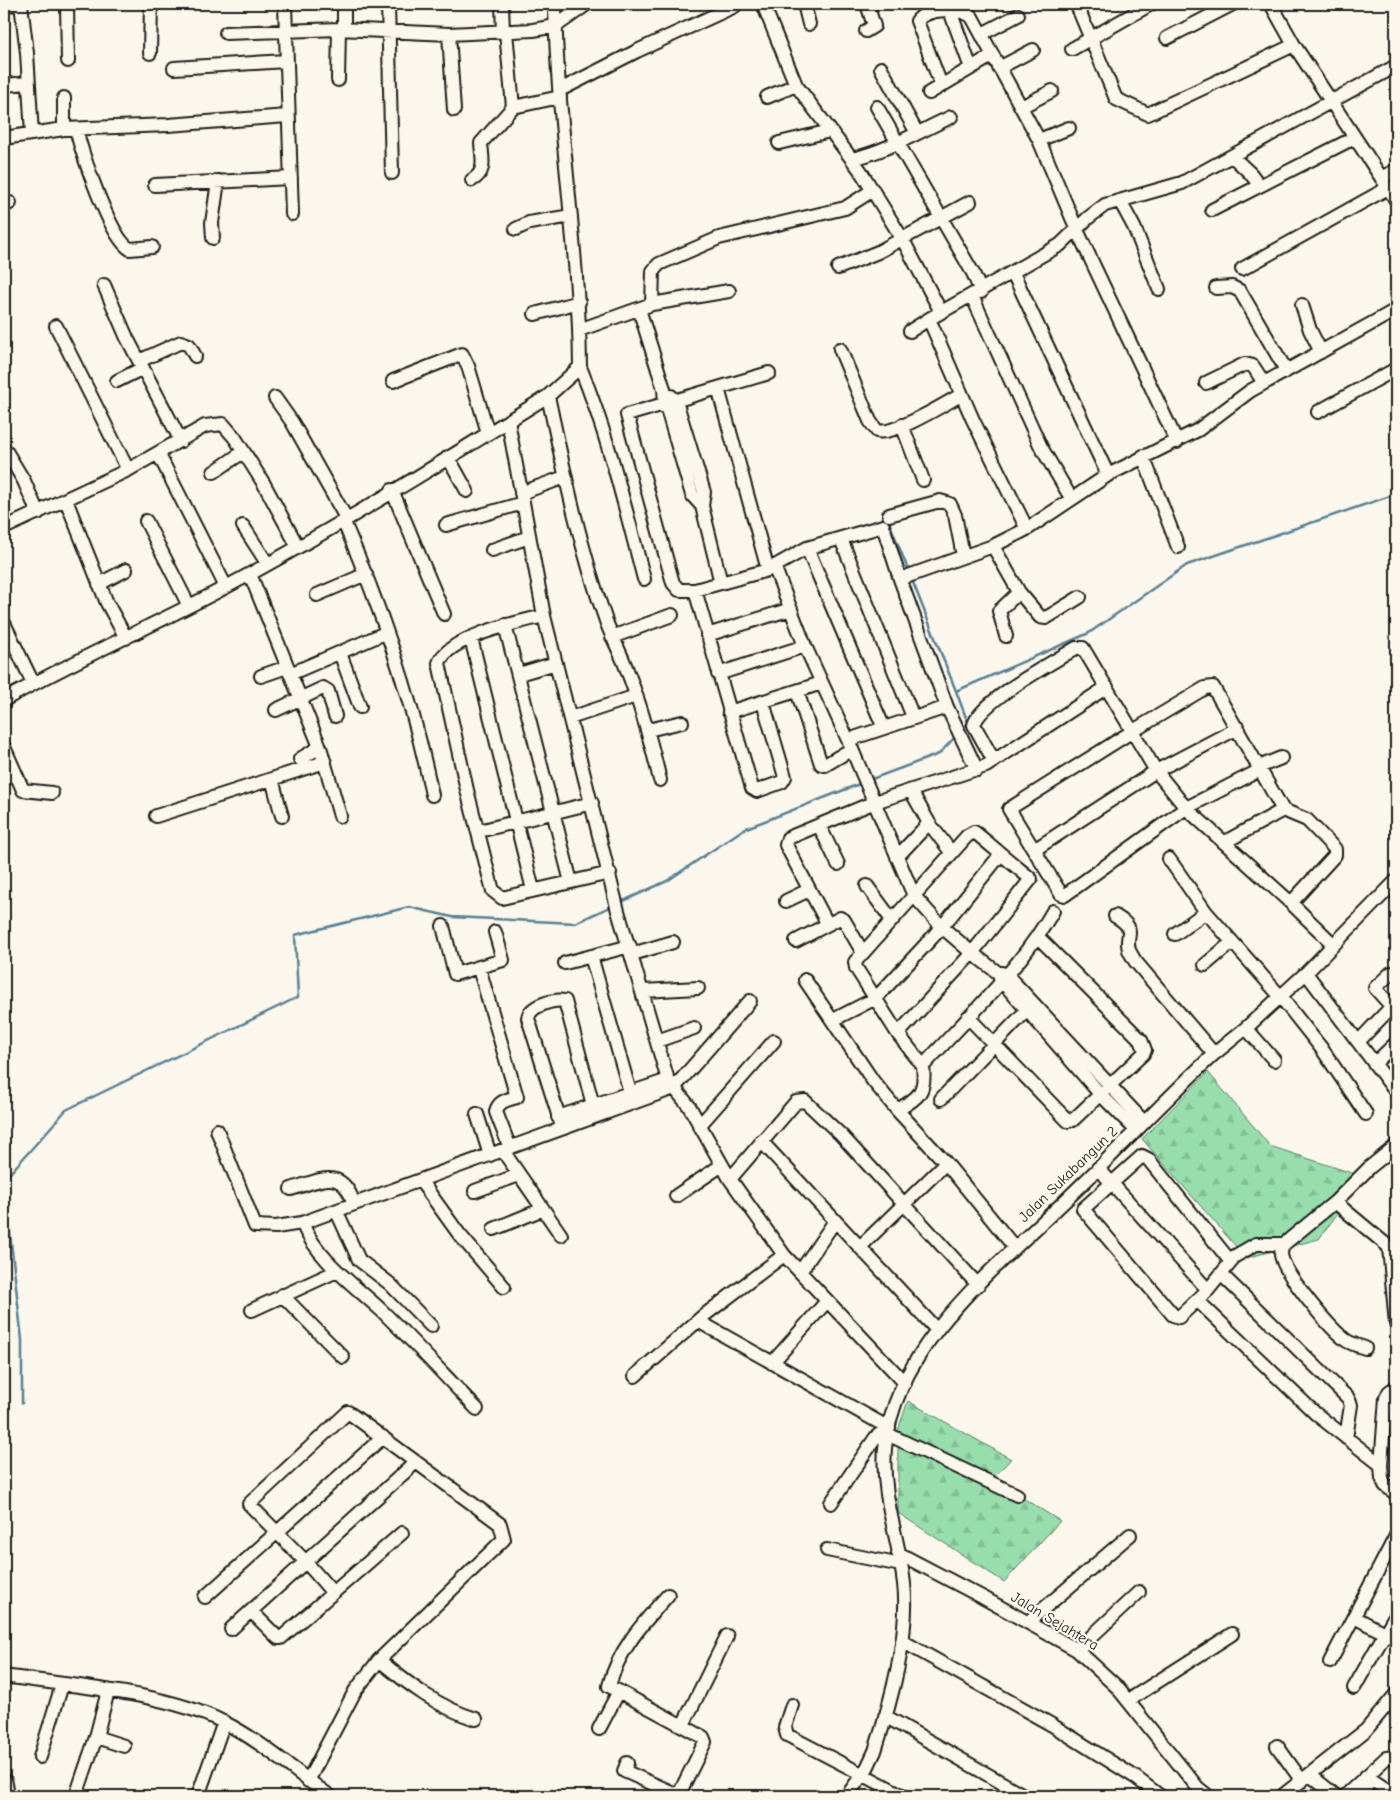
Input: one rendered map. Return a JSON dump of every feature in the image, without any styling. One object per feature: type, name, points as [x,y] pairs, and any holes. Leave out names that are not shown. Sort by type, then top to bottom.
[{"type":"main road","points":[[4,1782],[7,1796]]},
{"type":"street","points":[[4,5],[20,4],[29,83],[32,134]]},
{"type":"street","points":[[67,4],[68,61]]},
{"type":"street","points":[[150,53],[151,4]]},
{"type":"street","points":[[285,4],[287,116],[292,214]]},
{"type":"street","points":[[338,80],[344,4]]},
{"type":"street","points":[[388,4],[392,173]]},
{"type":"street","points":[[502,4],[513,107]]},
{"type":"street","points":[[556,4],[560,94],[578,302],[580,367],[614,468],[644,578]]},
{"type":"street","points":[[226,32],[342,29],[388,33],[450,34],[542,30],[556,26],[587,4]]},
{"type":"street","points":[[763,4],[796,85],[873,190],[903,240],[941,312]]},
{"type":"street","points":[[804,4],[809,24]]},
{"type":"street","points":[[866,31],[874,26],[867,4]]},
{"type":"street","points":[[1072,50],[1151,4]]},
{"type":"street","points":[[1167,38],[1233,4]]},
{"type":"street","points":[[1276,5],[1294,44],[1396,200]]},
{"type":"street","points":[[472,180],[479,176],[482,170],[481,143],[513,107],[560,94],[637,51],[736,6]]},
{"type":"street","points":[[1078,8],[1116,99],[1148,114],[1294,44]]},
{"type":"street","points":[[940,85],[917,24],[922,16],[959,10],[968,14],[982,34],[1039,140],[1077,230],[1177,442]]},
{"type":"street","points":[[950,11],[972,68]]},
{"type":"street","points":[[982,34],[1018,15]]},
{"type":"street","points":[[450,34],[454,110]]},
{"type":"street","points":[[1000,68],[1033,50]]},
{"type":"street","points":[[929,93],[993,55]]},
{"type":"street","points":[[174,68],[286,61]]},
{"type":"street","points":[[910,331],[1060,246],[1096,211],[1120,201],[1182,182],[1396,66]]},
{"type":"street","points":[[881,68],[917,133]]},
{"type":"street","points":[[4,86],[29,83]]},
{"type":"street","points":[[768,97],[796,85]]},
{"type":"street","points":[[1021,107],[1052,91]]},
{"type":"street","points":[[64,98],[70,129],[121,242],[130,250],[152,247]]},
{"type":"street","points":[[877,107],[973,274],[977,294],[1041,447],[1070,498]]},
{"type":"street","points":[[4,138],[70,129],[168,125],[287,116]]},
{"type":"street","points":[[852,159],[885,150],[896,142],[952,117]]},
{"type":"street","points":[[1039,140],[1069,128]]},
{"type":"street","points":[[779,143],[830,131]]},
{"type":"street","points":[[1212,210],[1354,138]]},
{"type":"street","points":[[1232,156],[1251,174],[1259,185]]},
{"type":"street","points":[[1242,270],[1385,183],[1396,170]]},
{"type":"street","points":[[154,185],[291,178]]},
{"type":"street","points":[[213,238],[212,223],[218,181]]},
{"type":"street","points":[[652,304],[653,272],[659,264],[719,238],[845,208],[873,190]]},
{"type":"street","points":[[1120,201],[1134,227],[1159,290]]},
{"type":"street","points":[[838,268],[867,258],[903,240],[970,202]]},
{"type":"street","points":[[516,229],[529,223],[571,216]]},
{"type":"street","points":[[1013,273],[1108,475]]},
{"type":"street","points":[[104,285],[141,364],[181,441]]},
{"type":"street","points":[[1216,288],[1232,287],[1240,292],[1286,370]]},
{"type":"street","points":[[579,330],[652,304],[729,291]]},
{"type":"street","points":[[535,314],[578,302]]},
{"type":"street","points":[[1302,305],[1310,330],[1321,352]]},
{"type":"street","points":[[639,309],[687,455],[692,494],[702,506],[721,583]]},
{"type":"street","points":[[907,577],[992,546],[1027,529],[1070,498],[1108,475],[1143,456],[1177,442],[1213,420],[1264,382],[1396,310]]},
{"type":"street","points":[[929,319],[961,395],[1027,529]]},
{"type":"street","points":[[56,326],[128,470]]},
{"type":"street","points":[[116,381],[141,364],[181,342],[189,345],[195,356]]},
{"type":"street","points":[[840,349],[874,428],[881,432],[902,425],[961,395]]},
{"type":"street","points":[[393,382],[462,354],[468,366],[488,433]]},
{"type":"street","points":[[1206,383],[1245,364],[1253,366],[1264,382]]},
{"type":"street","points":[[4,700],[226,587],[298,547],[548,396],[580,367]]},
{"type":"street","points":[[1318,412],[1396,369]]},
{"type":"street","points":[[769,373],[627,414],[673,583],[679,590],[695,590],[721,583],[771,568],[806,548],[883,526],[907,577],[947,707],[975,767]]},
{"type":"street","points":[[718,388],[771,568],[791,609],[805,646],[874,799],[914,896],[942,927],[1001,976],[1105,1091],[1140,1126]]},
{"type":"street","points":[[548,396],[565,477],[586,557],[612,637],[622,656],[648,730],[660,780]]},
{"type":"street","points":[[275,398],[292,422],[344,519],[366,574],[404,683],[432,794]]},
{"type":"street","points":[[508,421],[544,616],[610,873],[618,912],[671,1084],[689,1106],[730,1179],[784,1255],[905,1384]]},
{"type":"street","points":[[4,528],[128,470],[205,426],[219,424],[228,429],[264,484],[298,547]]},
{"type":"street","points":[[902,425],[923,480]]},
{"type":"street","points":[[6,451],[24,481],[38,513]]},
{"type":"street","points":[[214,472],[243,452]]},
{"type":"street","points":[[158,454],[226,587]]},
{"type":"street","points":[[1143,456],[1178,548]]},
{"type":"street","points":[[448,457],[467,491]]},
{"type":"street","points":[[446,525],[522,498],[565,477]]},
{"type":"street","points":[[392,490],[444,614]]},
{"type":"street","points":[[66,500],[99,584],[126,638]]},
{"type":"street","points":[[889,515],[940,501],[950,504],[955,515],[963,556]]},
{"type":"street","points":[[146,521],[189,606]]},
{"type":"street","points":[[243,526],[267,563]]},
{"type":"street","points":[[492,550],[529,538]]},
{"type":"street","points":[[841,539],[913,716]]},
{"type":"street","points":[[992,546],[1036,615],[1043,618],[1080,597]]},
{"type":"street","points":[[806,548],[883,726]]},
{"type":"street","points":[[99,584],[126,570]]},
{"type":"street","points":[[250,574],[320,747],[340,816]]},
{"type":"street","points":[[317,595],[366,574]]},
{"type":"street","points":[[695,590],[729,712],[752,788],[756,792],[782,782],[785,777],[763,702]]},
{"type":"street","points":[[1006,636],[998,611],[1020,592]]},
{"type":"street","points":[[707,634],[791,609]]},
{"type":"street","points":[[612,637],[672,615]]},
{"type":"street","points":[[544,616],[505,625],[472,638],[445,651],[439,663],[466,790],[496,894],[502,898],[610,873]]},
{"type":"street","points":[[4,623],[33,684]]},
{"type":"street","points":[[505,625],[571,882]]},
{"type":"street","points":[[261,676],[288,670],[340,653],[386,633]]},
{"type":"street","points":[[472,638],[533,890]]},
{"type":"street","points":[[718,674],[805,646]]},
{"type":"street","points":[[994,761],[974,724],[984,710],[998,697],[1076,648],[1084,648],[1156,771],[1186,808],[1292,903],[1333,944]]},
{"type":"street","points":[[340,653],[360,707]]},
{"type":"street","points":[[519,674],[556,663]]},
{"type":"street","points":[[729,712],[822,683]]},
{"type":"street","points":[[828,923],[785,842],[788,838],[874,799],[911,791],[994,761],[1107,686]]},
{"type":"street","points":[[1281,758],[1260,768],[1186,808],[1065,895],[1061,894],[1009,809],[1133,731],[1210,686],[1217,689],[1260,768],[1284,810],[1307,820],[1324,835],[1336,852],[1292,903]]},
{"type":"street","points":[[276,710],[320,688],[328,691],[335,716]]},
{"type":"street","points":[[797,691],[821,764],[825,765],[883,726],[947,707]]},
{"type":"street","points":[[570,718],[636,696]]},
{"type":"street","points":[[648,730],[682,722]]},
{"type":"street","points":[[1034,850],[1156,771],[1238,728]]},
{"type":"street","points":[[4,747],[9,776],[22,790],[52,793]]},
{"type":"street","points":[[300,759],[320,747]]},
{"type":"street","points":[[156,816],[325,762]]},
{"type":"street","points":[[272,779],[282,816]]},
{"type":"street","points":[[911,791],[928,823],[951,852]]},
{"type":"street","points":[[479,831],[592,803]]},
{"type":"street","points":[[1225,842],[1284,810]]},
{"type":"street","points":[[897,857],[928,823]]},
{"type":"street","points":[[820,825],[838,864]]},
{"type":"street","points":[[897,1110],[919,1095],[924,1079],[923,1066],[898,1034],[856,968],[855,962],[951,852],[967,836],[974,832],[1031,880],[972,953],[898,1034]]},
{"type":"street","points":[[833,1020],[876,998],[942,927],[1000,854]]},
{"type":"street","points":[[1169,859],[1206,912],[1280,996],[1322,1049],[1366,1114]]},
{"type":"street","name":"Jalan Sukabangun 2","points":[[848,1796],[875,1751],[902,1641],[905,1600],[899,1559],[888,1509],[886,1446],[889,1430],[905,1384],[921,1351],[936,1329],[1015,1248],[1071,1196],[1214,1054],[1246,1028],[1306,973],[1396,881]]},
{"type":"street","points":[[867,886],[892,920]]},
{"type":"street","points":[[786,901],[809,890]]},
{"type":"street","points":[[923,1066],[968,1017],[1036,936],[1053,911]]},
{"type":"street","points":[[1175,934],[1206,912]]},
{"type":"street","points":[[1115,916],[1124,921],[1129,928],[1129,950],[1135,961],[1214,1054]]},
{"type":"street","points":[[796,941],[837,918],[844,920],[863,953]]},
{"type":"street","points":[[443,926],[455,974],[503,960],[495,932]]},
{"type":"street","points":[[968,1017],[1068,1121],[1074,1120],[1143,1054],[1144,1045],[1036,936]]},
{"type":"street","points":[[565,963],[591,956],[673,942]]},
{"type":"street","points":[[1205,964],[1231,942]]},
{"type":"street","points":[[591,956],[630,1092]]},
{"type":"street","points":[[479,968],[517,1097],[500,1102],[497,1106],[496,1112],[506,1149],[519,1175],[561,1235]]},
{"type":"street","points":[[1306,973],[1396,1092]]},
{"type":"street","points":[[1359,1041],[1394,1005],[1375,988],[1391,973]]},
{"type":"street","points":[[805,980],[873,1081],[946,1163],[1015,1248]]},
{"type":"street","points":[[643,991],[698,988]]},
{"type":"street","points":[[560,1122],[528,1018],[529,1012],[540,1005],[565,1001],[593,1105]]},
{"type":"street","points":[[560,1122],[671,1084],[750,1001]]},
{"type":"street","points":[[941,1099],[1029,1008]]},
{"type":"street","points":[[657,1041],[694,1028]]},
{"type":"street","points":[[1246,1028],[1274,1060]]},
{"type":"street","points":[[700,1126],[774,1041]]},
{"type":"street","points":[[1375,1063],[1396,1043]]},
{"type":"street","points":[[217,1130],[255,1226],[276,1227],[337,1212],[354,1204],[506,1149],[593,1105],[630,1092],[671,1084]]},
{"type":"street","points":[[730,1179],[796,1102],[805,1101],[841,1135],[978,1285]]},
{"type":"street","points":[[477,1114],[490,1155]]},
{"type":"street","points":[[761,1141],[936,1329]]},
{"type":"street","points":[[1365,1348],[1348,1342],[1340,1335],[1299,1288],[1281,1255],[1284,1244],[1335,1202],[1370,1167],[1396,1146]]},
{"type":"street","points":[[1071,1196],[1174,1316],[1181,1316],[1198,1301],[1230,1265],[1230,1259],[1145,1157],[1138,1157],[1083,1209]]},
{"type":"street","points":[[860,1247],[946,1163]]},
{"type":"street","points":[[676,1196],[722,1165]]},
{"type":"street","points":[[1098,1168],[1208,1290]]},
{"type":"street","points":[[475,1191],[519,1175]]},
{"type":"street","points":[[291,1189],[325,1179],[338,1179],[347,1187],[354,1204]]},
{"type":"street","points":[[420,1180],[459,1234],[504,1287]]},
{"type":"street","points":[[1335,1202],[1392,1243],[1396,1324]]},
{"type":"street","points":[[494,1229],[543,1209]]},
{"type":"street","points":[[337,1212],[359,1260],[397,1290],[431,1326]]},
{"type":"street","points":[[800,1272],[835,1221]]},
{"type":"street","points":[[302,1222],[310,1240],[337,1271],[381,1310],[477,1409]]},
{"type":"street","points":[[1230,1259],[1256,1244],[1284,1244]]},
{"type":"street","points":[[635,1376],[698,1320],[784,1255]]},
{"type":"street","points":[[252,1310],[337,1271]]},
{"type":"street","points":[[1222,1275],[1348,1398],[1351,1405],[1346,1438]]},
{"type":"street","points":[[282,1295],[343,1357]]},
{"type":"street","points":[[772,1363],[827,1300]]},
{"type":"street","points":[[1198,1301],[1316,1414],[1381,1466]]},
{"type":"street","points":[[698,1320],[889,1430],[1017,1495]]},
{"type":"street","points":[[1396,1387],[1390,1390],[1386,1398],[1381,1466],[1383,1482],[1396,1494]]},
{"type":"street","points":[[308,1781],[354,1691],[379,1660],[504,1539],[500,1524],[350,1412],[347,1412],[248,1504],[306,1562],[333,1593]]},
{"type":"street","points":[[831,1503],[878,1435],[889,1430]]},
{"type":"street","points":[[205,1597],[383,1438]]},
{"type":"street","points":[[231,1629],[416,1462]]},
{"type":"street","points":[[251,1611],[278,1638],[281,1638],[402,1533]]},
{"type":"street","points":[[1028,1622],[1130,1535]]},
{"type":"street","points":[[1330,1662],[1396,1536]]},
{"type":"street","name":"Jalan Sejahtera","points":[[827,1550],[899,1559],[1028,1622],[1077,1650],[1104,1673],[1129,1700],[1200,1794]]},
{"type":"street","points":[[1077,1650],[1139,1592]]},
{"type":"street","points":[[627,1763],[624,1771],[678,1796],[705,1742],[699,1733],[610,1689],[609,1685],[621,1658],[639,1626],[668,1595]]},
{"type":"street","points":[[1354,1688],[1392,1636],[1396,1614]]},
{"type":"street","points":[[1354,1618],[1392,1636]]},
{"type":"street","points":[[1129,1700],[1232,1634]]},
{"type":"street","points":[[684,1725],[727,1636]]},
{"type":"street","points":[[902,1641],[1052,1725],[1127,1771],[1160,1796]]},
{"type":"street","points":[[379,1660],[424,1694],[447,1708],[476,1719]]},
{"type":"street","points":[[4,1676],[108,1691],[177,1705],[224,1722],[268,1750],[330,1796]]},
{"type":"street","points":[[40,1757],[62,1685]]},
{"type":"street","points":[[76,1796],[96,1737],[108,1691]]},
{"type":"street","points":[[599,1730],[618,1693]]},
{"type":"street","points":[[1282,1796],[1366,1730],[1396,1694]]},
{"type":"street","points":[[792,1705],[785,1727],[787,1735],[904,1796]]},
{"type":"street","points":[[885,1716],[1025,1796]]},
{"type":"street","points":[[198,1796],[224,1722]]},
{"type":"street","points":[[96,1737],[124,1746]]},
{"type":"street","points":[[1277,1746],[1306,1778],[1336,1796]]},
{"type":"street","points":[[1345,1796],[1368,1778],[1388,1756],[1396,1757]]},
{"type":"street","points":[[1360,1796],[1368,1778]]},
{"type":"street","points":[[1368,1778],[1396,1796]]},
{"type":"green space","points":[[1208,1072],[1270,1146],[1364,1177],[1319,1239],[1246,1258],[1142,1139]]},
{"type":"green space","points":[[908,1401],[1011,1459],[992,1479],[1060,1521],[1004,1582],[898,1513],[898,1430]]},
{"type":"waterway","points":[[961,730],[968,723],[956,691],[1089,633],[1187,565],[1396,494]]},
{"type":"waterway","points":[[889,522],[909,572]]},
{"type":"waterway","points":[[912,580],[956,691]]},
{"type":"waterway","points":[[869,780],[939,754],[956,736]]},
{"type":"waterway","points":[[619,903],[667,881],[744,829],[862,783]]},
{"type":"waterway","points":[[22,1403],[22,1340],[4,1180],[66,1110],[298,997],[295,935],[409,907],[452,917],[575,923],[612,906]]}]
